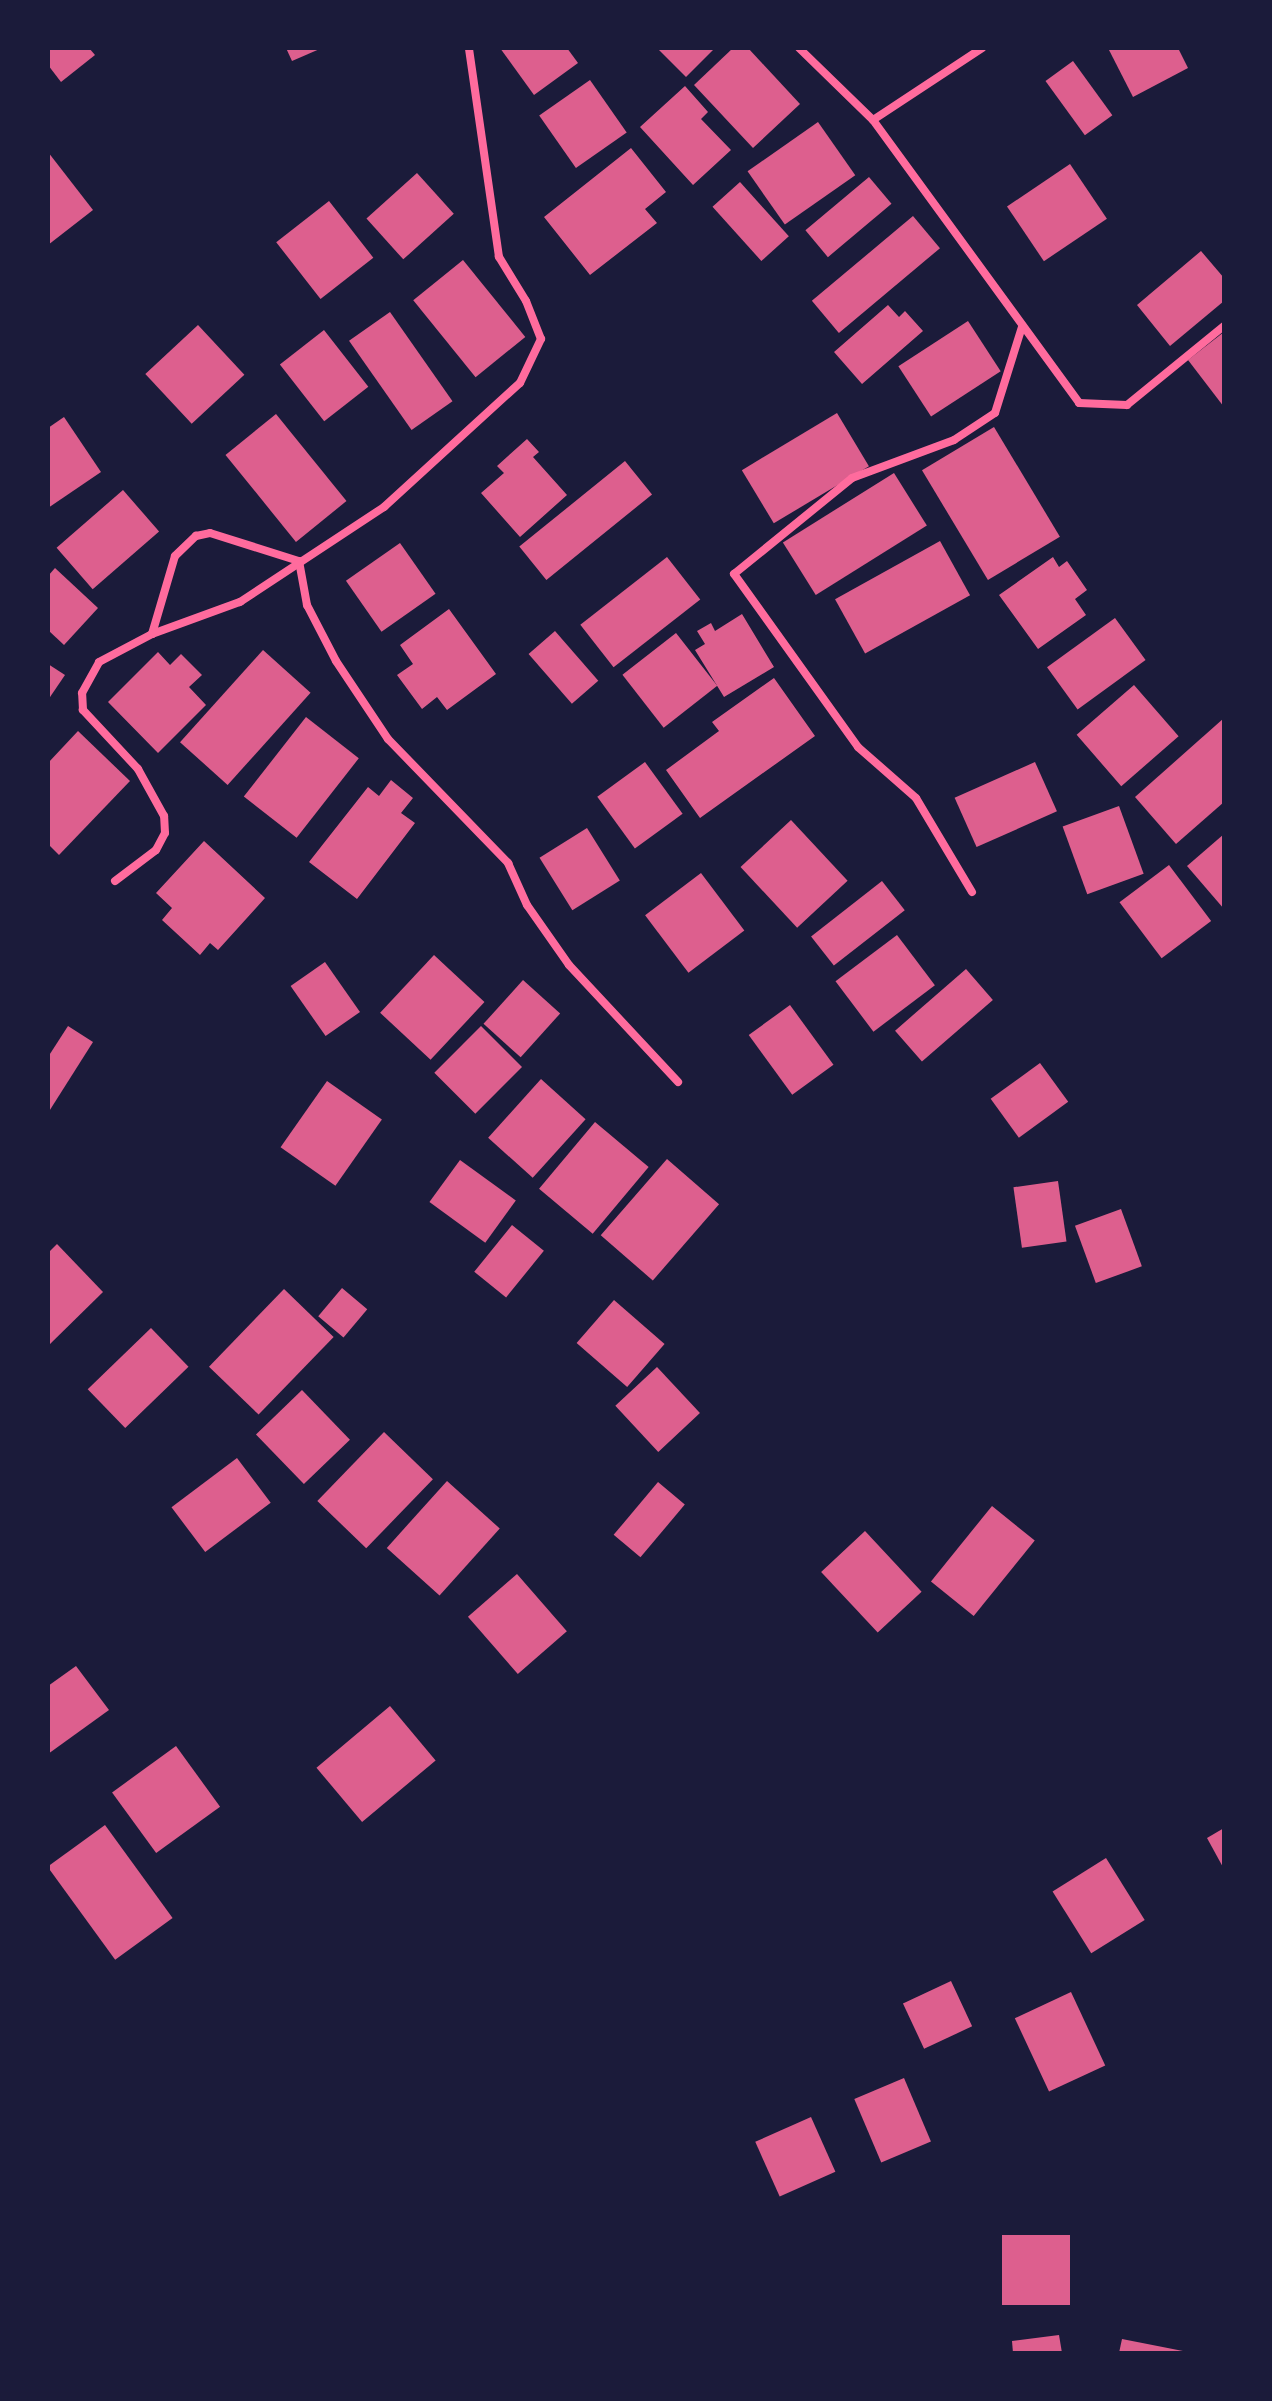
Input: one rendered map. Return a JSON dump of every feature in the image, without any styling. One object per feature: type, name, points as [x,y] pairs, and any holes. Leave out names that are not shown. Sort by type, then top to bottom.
[{"type":"street","points":[[115,881],[156,850],[165,833],[164,816],[138,769],[83,710],[82,693],[99,662],[152,634],[240,602],[384,507],[520,383],[541,339],[526,301],[499,257],[469,48]]},
{"type":"street","points":[[799,48],[873,120],[1079,403],[1093,406],[1127,405],[1224,326]]},
{"type":"street","points":[[873,120],[982,48]]},
{"type":"street","points":[[972,892],[916,798],[858,747],[734,574],[852,478],[954,440],[995,413],[1022,327]]},
{"type":"street","points":[[152,634],[175,556],[196,536],[210,533],[299,561]]},
{"type":"street","points":[[299,561],[307,605],[388,739],[508,863],[527,905],[569,965],[678,1082]]},
{"type":"building","points":[[48,48],[89,48],[95,55],[61,82],[48,65]]},
{"type":"building","points":[[286,48],[322,48],[292,61]]},
{"type":"building","points":[[500,48],[567,48],[578,63],[534,95]]},
{"type":"building","points":[[657,48],[715,48],[686,77]]},
{"type":"building","points":[[733,48],[748,48],[800,104],[753,148],[694,85]]},
{"type":"building","points":[[1108,48],[1178,48],[1188,68],[1133,97]]},
{"type":"building","points":[[1073,61],[1112,115],[1085,135],[1045,81]]},
{"type":"building","points":[[590,80],[627,132],[576,168],[539,116]]},
{"type":"building","points":[[685,86],[708,112],[701,119],[731,150],[693,185],[640,127]]},
{"type":"building","points":[[818,122],[855,175],[785,225],[748,171]]},
{"type":"building","points":[[631,148],[666,192],[645,209],[657,223],[590,275],[544,217]]},
{"type":"building","points":[[48,152],[93,210],[48,245]]},
{"type":"building","points":[[1070,164],[1107,219],[1044,261],[1007,206]]},
{"type":"building","points":[[417,173],[454,214],[403,259],[366,219]]},
{"type":"building","points":[[869,177],[891,204],[828,257],[805,230]]},
{"type":"building","points":[[740,182],[789,236],[761,261],[713,207]]},
{"type":"building","points":[[329,201],[373,258],[321,299],[276,242]]},
{"type":"building","points":[[913,216],[940,248],[839,333],[812,301]]},
{"type":"building","points":[[1201,251],[1224,278],[1224,301],[1170,346],[1137,305]]},
{"type":"building","points":[[463,260],[525,337],[476,377],[413,300]]},
{"type":"building","points":[[888,305],[899,317],[905,311],[923,331],[862,384],[834,352]]},
{"type":"building","points":[[390,312],[453,401],[412,430],[349,341]]},
{"type":"building","points":[[968,321],[1001,371],[931,417],[898,366]]},
{"type":"building","points":[[198,325],[244,375],[192,424],[145,374]]},
{"type":"building","points":[[324,330],[368,387],[324,421],[280,364]]},
{"type":"building","points":[[1224,332],[1224,407],[1188,360]]},
{"type":"building","points":[[837,413],[869,466],[774,523],[742,470]]},
{"type":"building","points":[[276,414],[346,501],[296,542],[225,455]]},
{"type":"building","points":[[64,417],[101,472],[48,508],[48,428]]},
{"type":"building","points":[[994,427],[1060,537],[988,580],[922,470]]},
{"type":"building","points":[[527,439],[539,452],[533,457],[567,495],[520,537],[481,493],[504,473],[497,466]]},
{"type":"building","points":[[625,461],[652,494],[546,580],[519,547]]},
{"type":"building","points":[[894,473],[927,526],[816,595],[783,542]]},
{"type":"building","points":[[123,490],[159,532],[93,589],[57,548]]},
{"type":"building","points":[[940,541],[970,595],[865,653],[835,599]]},
{"type":"building","points":[[400,543],[436,594],[381,632],[346,581]]},
{"type":"building","points":[[667,557],[700,600],[614,667],[580,625]]},
{"type":"building","points":[[1053,557],[1059,567],[1067,561],[1087,590],[1075,599],[1086,615],[1038,649],[999,595]]},
{"type":"building","points":[[55,568],[98,608],[64,645],[48,630],[48,576]]},
{"type":"building","points":[[449,609],[496,674],[447,710],[437,697],[422,709],[397,675],[413,664],[400,645]]},
{"type":"building","points":[[742,614],[774,667],[724,697],[695,650],[705,644],[697,631],[711,623],[715,631]]},
{"type":"building","points":[[1115,618],[1146,660],[1078,709],[1047,667]]},
{"type":"building","points":[[555,631],[598,681],[572,704],[529,654]]},
{"type":"building","points":[[676,633],[717,686],[664,728],[622,675]]},
{"type":"building","points":[[263,650],[311,693],[228,785],[180,742]]},
{"type":"building","points":[[158,652],[170,665],[181,654],[202,675],[189,687],[206,705],[158,753],[108,702]]},
{"type":"building","points":[[48,664],[65,675],[48,700]]},
{"type":"building","points":[[774,678],[815,736],[700,818],[666,770],[719,731],[712,722]]},
{"type":"building","points":[[1134,685],[1179,736],[1121,786],[1077,735]]},
{"type":"building","points":[[306,717],[359,758],[297,838],[244,797]]},
{"type":"building","points":[[1224,718],[1224,802],[1176,844],[1135,797]]},
{"type":"building","points":[[78,731],[130,781],[59,855],[48,844],[48,763]]},
{"type":"building","points":[[645,762],[683,814],[635,848],[597,797]]},
{"type":"building","points":[[1035,762],[1057,811],[977,847],[955,798]]},
{"type":"building","points":[[391,780],[413,798],[401,813],[415,823],[357,899],[309,862],[368,787],[379,796]]},
{"type":"building","points":[[1119,806],[1144,874],[1087,894],[1063,827]]},
{"type":"building","points":[[791,820],[848,881],[797,928],[741,867]]},
{"type":"building","points":[[587,828],[620,881],[572,910],[540,858]]},
{"type":"building","points":[[1224,834],[1224,909],[1187,866]]},
{"type":"building","points":[[204,841],[265,898],[218,950],[210,943],[200,955],[162,920],[172,908],[156,893]]},
{"type":"building","points":[[1169,865],[1211,921],[1162,958],[1119,902]]},
{"type":"building","points":[[701,873],[744,931],[688,973],[645,915]]},
{"type":"building","points":[[882,881],[905,910],[834,966],[811,936]]},
{"type":"building","points":[[897,935],[935,985],[873,1032],[836,981]]},
{"type":"building","points":[[434,955],[484,1002],[431,1060],[380,1013]]},
{"type":"building","points":[[325,962],[360,1012],[326,1036],[291,986]]},
{"type":"building","points":[[966,969],[993,1000],[922,1062],[895,1031]]},
{"type":"building","points":[[523,980],[560,1013],[521,1057],[484,1024]]},
{"type":"building","points":[[790,1005],[833,1065],[792,1095],[749,1035]]},
{"type":"building","points":[[68,1026],[93,1042],[48,1113],[48,1057]]},
{"type":"building","points":[[481,1026],[522,1067],[475,1114],[434,1073]]},
{"type":"building","points":[[1040,1063],[1068,1102],[1019,1138],[991,1099]]},
{"type":"building","points":[[541,1079],[586,1119],[533,1178],[488,1138]]},
{"type":"building","points":[[327,1081],[382,1119],[335,1186],[281,1147]]},
{"type":"building","points":[[595,1122],[649,1167],[593,1234],[539,1189]]},
{"type":"building","points":[[667,1159],[719,1204],[653,1280],[601,1235]]},
{"type":"building","points":[[460,1160],[516,1201],[485,1243],[429,1202]]},
{"type":"building","points":[[1058,1181],[1066,1241],[1022,1248],[1013,1187]]},
{"type":"building","points":[[1121,1209],[1142,1266],[1096,1283],[1075,1226]]},
{"type":"building","points":[[512,1225],[544,1251],[506,1297],[474,1272]]},
{"type":"building","points":[[57,1244],[103,1292],[48,1346],[48,1253]]},
{"type":"building","points":[[342,1288],[367,1309],[343,1338],[318,1316]]},
{"type":"building","points":[[284,1289],[334,1337],[259,1415],[209,1367]]},
{"type":"building","points":[[614,1300],[665,1344],[627,1387],[577,1343]]},
{"type":"building","points":[[151,1328],[189,1367],[125,1428],[88,1389]]},
{"type":"building","points":[[657,1367],[700,1413],[658,1452],[615,1406]]},
{"type":"building","points":[[302,1390],[350,1440],[304,1484],[256,1434]]},
{"type":"building","points":[[384,1432],[433,1479],[366,1548],[317,1501]]},
{"type":"building","points":[[237,1458],[271,1503],[205,1552],[172,1507]]},
{"type":"building","points":[[447,1481],[500,1529],[440,1595],[387,1548]]},
{"type":"building","points":[[658,1482],[685,1504],[640,1557],[614,1535]]},
{"type":"building","points":[[992,1506],[1035,1541],[974,1616],[931,1581]]},
{"type":"building","points":[[865,1531],[922,1592],[878,1633],[821,1572]]},
{"type":"building","points":[[517,1574],[567,1631],[518,1674],[468,1617]]},
{"type":"building","points":[[76,1666],[109,1710],[48,1754],[48,1686]]},
{"type":"building","points":[[390,1706],[436,1760],[362,1822],[316,1768]]},
{"type":"building","points":[[176,1746],[220,1807],[156,1853],[112,1792]]},
{"type":"building","points":[[105,1825],[173,1918],[115,1960],[48,1867]]},
{"type":"building","points":[[1224,1828],[1224,1869],[1207,1838]]},
{"type":"building","points":[[1106,1858],[1145,1920],[1091,1953],[1053,1891]]},
{"type":"building","points":[[951,1981],[972,2026],[924,2049],[903,2003]]},
{"type":"building","points":[[1071,1992],[1105,2065],[1049,2092],[1015,2018]]},
{"type":"building","points":[[904,2078],[931,2142],[881,2163],[854,2099]]},
{"type":"building","points":[[811,2117],[835,2172],[780,2197],[755,2142]]},
{"type":"building","points":[[1002,2235],[1070,2235],[1070,2305],[1002,2305]]},
{"type":"building","points":[[1059,2335],[1062,2353],[1013,2353],[1012,2341]]},
{"type":"building","points":[[1122,2339],[1188,2352],[1188,2353],[1119,2353]]}]
